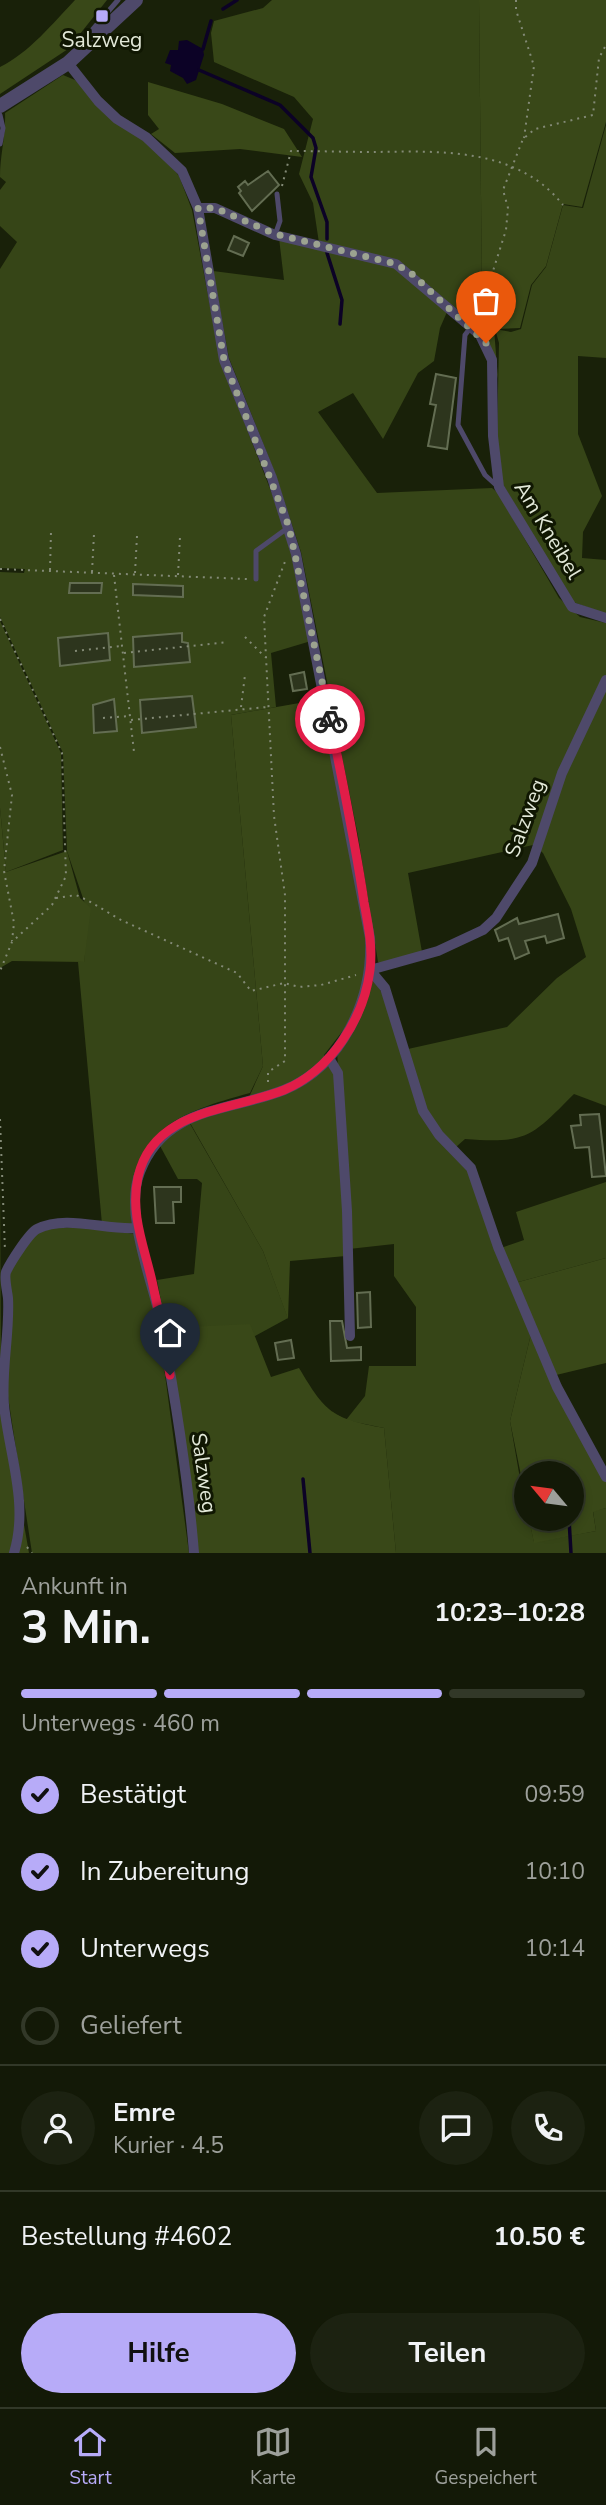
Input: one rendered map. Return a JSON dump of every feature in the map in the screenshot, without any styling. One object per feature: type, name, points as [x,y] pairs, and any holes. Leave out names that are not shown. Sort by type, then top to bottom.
[{"type":"street","points":[[0,106],[68,63],[136,0]]},
{"type":"street","name":"Salzweg","points":[[68,63],[117,119],[146,137],[176,164],[198,208],[224,360],[289,527],[296,554],[370,938],[370,970],[357,1015],[328,1058],[302,1080],[268,1095],[208,1111],[165,1132],[150,1149],[138,1175],[135,1210],[152,1279],[170,1375],[186,1470],[194,1553]]},
{"type":"street","name":"Am Kneibel","points":[[198,208],[215,208],[275,234],[396,264],[412,274],[486,343],[492,360],[493,436],[499,487],[572,607],[606,618]]},
{"type":"street","name":"Salzweg","points":[[370,970],[438,951],[483,930],[495,918],[532,863],[562,773],[606,680]]},
{"type":"street","points":[[370,970],[385,988],[423,1111],[439,1135],[471,1168],[498,1247],[557,1387],[606,1477]]},
{"type":"street","points":[[328,1058],[336,1068],[339,1086],[347,1210],[349,1336]]},
{"type":"street","points":[[14,1553],[19,1536],[18,1495],[4,1406],[8,1301],[5,1273],[16,1259],[26,1238],[36,1229],[76,1224],[120,1230],[138,1228]]},
{"type":"lane","points":[[68,63],[89,32],[118,0]]},
{"type":"lane","points":[[0,115],[3,128],[0,144]]},
{"type":"lane","points":[[275,234],[279,221],[277,194]]},
{"type":"lane","points":[[468,326],[458,425],[485,475],[499,487]]},
{"type":"lane","points":[[256,579],[256,551],[289,527]]},
{"type":"path","points":[[468,326],[494,271],[506,230],[508,208],[503,190],[524,138],[534,66],[516,10],[516,0]]},
{"type":"path","points":[[524,138],[535,129],[593,115],[598,58],[606,47]]},
{"type":"path","points":[[277,194],[285,181],[291,151],[422,150],[470,154],[526,172],[549,187],[563,205]]},
{"type":"path","points":[[50,571],[51,532]]},
{"type":"path","points":[[92,573],[94,534]]},
{"type":"path","points":[[135,575],[137,536]]},
{"type":"path","points":[[178,576],[180,537]]},
{"type":"path","points":[[268,1095],[268,1072],[285,1061],[285,895],[274,816],[264,617],[285,559],[296,554]]},
{"type":"path","points":[[0,569],[256,579]]},
{"type":"path","points":[[114,574],[134,752]]},
{"type":"path","points":[[0,619],[62,753],[66,876],[56,898],[12,942],[0,971]]},
{"type":"path","points":[[246,637],[266,658]]},
{"type":"path","points":[[123,653],[228,642]]},
{"type":"path","points":[[75,650],[122,646]]},
{"type":"path","points":[[240,708],[245,675]]},
{"type":"path","points":[[103,718],[268,706]]},
{"type":"path","points":[[0,747],[12,795],[4,871],[14,923],[12,942]]},
{"type":"path","points":[[0,843],[5,842]]},
{"type":"path","points":[[56,898],[76,895],[87,900],[121,920],[237,973],[251,991],[284,983],[299,988],[321,985],[370,970]]},
{"type":"path","points":[[0,960],[5,956]]},
{"type":"path","points":[[0,1119],[5,1273]]},
{"type":"green space","points":[[75,0],[107,0],[68,49],[0,94],[0,67],[31,46]]},
{"type":"green space","points":[[272,0],[479,0],[482,292],[466,321],[405,267],[319,243],[313,203],[299,174],[313,119],[294,97],[214,62],[211,33],[214,21],[263,8]]},
{"type":"green space","points":[[479,0],[606,0],[606,122],[582,207],[563,204],[546,266],[531,285],[520,328],[494,329],[498,379],[493,358],[467,322],[482,292]]},
{"type":"green space","points":[[63,75],[75,80],[164,157],[179,176],[192,210],[220,360],[286,530],[311,641],[271,653],[276,707],[231,715],[263,1066],[250,1093],[198,1110],[159,1133],[146,1149],[137,1170],[132,1195],[132,1227],[102,1224],[78,962],[84,962],[87,910],[67,851],[63,753],[0,617],[0,572],[24,573],[25,569],[0,568],[0,269],[17,242],[0,226],[0,190],[6,182],[0,177],[5,113]]},
{"type":"green space","points":[[148,82],[222,104],[284,129],[302,157],[240,149],[175,153],[151,134],[159,129],[148,115]]},
{"type":"green space","points":[[606,125],[606,358],[578,356],[578,434],[602,496],[583,532],[582,558],[606,560],[606,614],[573,602],[502,483],[497,437],[499,343],[495,329],[511,332],[521,329],[532,285],[546,267],[563,205],[583,208]]},
{"type":"green space","points":[[279,238],[388,263],[447,312],[440,328],[434,361],[418,373],[383,439],[353,393],[318,412],[377,493],[492,488],[498,493],[559,598],[580,617],[606,623],[606,1106],[574,1094],[538,1128],[516,1138],[465,1139],[456,1147],[429,1119],[408,1049],[507,1027],[557,978],[586,957],[571,909],[543,853],[533,845],[408,873],[422,952],[382,965],[378,962],[358,836],[301,552],[275,473],[229,358],[213,271],[284,280]]},
{"type":"green space","points":[[0,621],[61,753],[63,850],[6,872],[0,808]]},
{"type":"green space","points":[[322,699],[350,835],[371,972],[348,1024],[324,1055],[327,1065],[336,1072],[346,1256],[290,1261],[288,1319],[263,1251],[189,1121],[246,1104],[263,1066],[231,715]]},
{"type":"green space","points":[[0,808],[6,872],[67,851],[80,898],[91,908],[84,962],[12,961],[0,968]]},
{"type":"green space","points":[[374,978],[391,1011],[422,1112],[470,1170],[532,1330],[510,1421],[517,1461],[514,1461],[514,1531],[532,1531],[534,1542],[596,1531],[593,1511],[606,1508],[606,1553],[396,1553],[384,1428],[345,1420],[321,1405],[346,1420],[365,1396],[369,1366],[416,1366],[416,1307],[394,1276],[394,1244],[349,1249],[337,1051],[364,1004]]},
{"type":"green space","points":[[189,1122],[263,1251],[288,1318],[255,1336],[166,1328],[157,1280],[194,1274],[202,1183],[197,1179],[178,1179],[159,1144]]},
{"type":"green space","points":[[0,1163],[1,1393],[29,1553],[0,1553]]},
{"type":"green space","points":[[606,1182],[606,1258],[515,1283],[501,1248],[524,1240],[516,1212]]},
{"type":"green space","points":[[84,1227],[135,1234],[158,1323],[189,1553],[32,1553],[7,1390],[7,1279],[28,1240],[53,1228]]},
{"type":"green space","points":[[606,1258],[606,1363],[552,1376],[606,1481],[606,1508],[593,1512],[596,1531],[534,1543],[532,1531],[584,1531],[584,1461],[518,1461],[510,1421],[532,1330],[515,1283]]},
{"type":"green space","points":[[250,1324],[271,1377],[299,1368],[316,1395],[332,1411],[352,1421],[384,1428],[396,1553],[196,1553],[166,1328]]},
{"type":"shaded area","points":[[187,40],[203,49],[204,55],[196,80],[187,84],[183,78],[170,71],[171,65],[165,63],[170,50],[178,50],[179,41]]},
{"type":"building","points":[[268,171],[279,185],[252,211],[239,193],[241,191],[238,187],[245,181],[248,185]]},
{"type":"building","points":[[234,236],[249,243],[243,256],[228,250]]},
{"type":"building","points":[[436,374],[456,378],[447,449],[428,446],[436,405],[430,404]]},
{"type":"building","points":[[70,583],[102,583],[101,593],[69,593]]},
{"type":"building","points":[[133,584],[183,586],[183,597],[133,595]]},
{"type":"building","points":[[108,633],[110,660],[60,666],[58,638]]},
{"type":"building","points":[[182,633],[182,642],[188,643],[190,662],[134,667],[133,637]]},
{"type":"building","points":[[304,672],[307,689],[293,691],[290,675]]},
{"type":"building","points":[[192,696],[196,727],[142,733],[140,700]]},
{"type":"building","points":[[114,699],[117,731],[94,733],[93,705]]},
{"type":"building","points":[[558,914],[564,938],[547,943],[545,936],[525,941],[529,953],[515,959],[508,938],[499,941],[495,930],[517,918],[519,924]]},
{"type":"building","points":[[599,1114],[606,1176],[592,1177],[589,1147],[575,1148],[571,1126],[581,1125],[580,1115]]},
{"type":"building","points":[[154,1187],[181,1187],[181,1202],[173,1202],[174,1223],[156,1223]]},
{"type":"building","points":[[370,1292],[371,1327],[358,1328],[357,1293]]},
{"type":"building","points":[[330,1321],[342,1321],[347,1348],[361,1347],[361,1360],[331,1361]]},
{"type":"building","points":[[291,1340],[294,1358],[278,1360],[275,1343]]},
{"type":"waterway","points":[[223,9],[237,0]]},
{"type":"waterway","points":[[203,49],[211,21]]},
{"type":"waterway","points":[[199,70],[280,105],[313,138],[316,148],[311,177],[327,222],[327,239]]},
{"type":"waterway","points":[[327,253],[342,300],[340,324]]},
{"type":"waterway","points":[[303,1479],[310,1553]]},
{"type":"waterway","points":[[570,1531],[571,1553]]},
{"type":"way so far","points":[[330,719],[289,527],[224,360],[198,208],[215,208],[275,234],[396,264],[412,274],[486,343]]},
{"type":"place","name":"Salzweg","points":[[102,16]]},
{"type":"route","points":[[170,1375],[152,1279],[135,1210],[138,1175],[150,1149],[175,1125],[208,1111],[285,1089],[302,1080],[328,1058],[351,1027],[362,1003],[370,970],[370,938],[330,719]]}]
